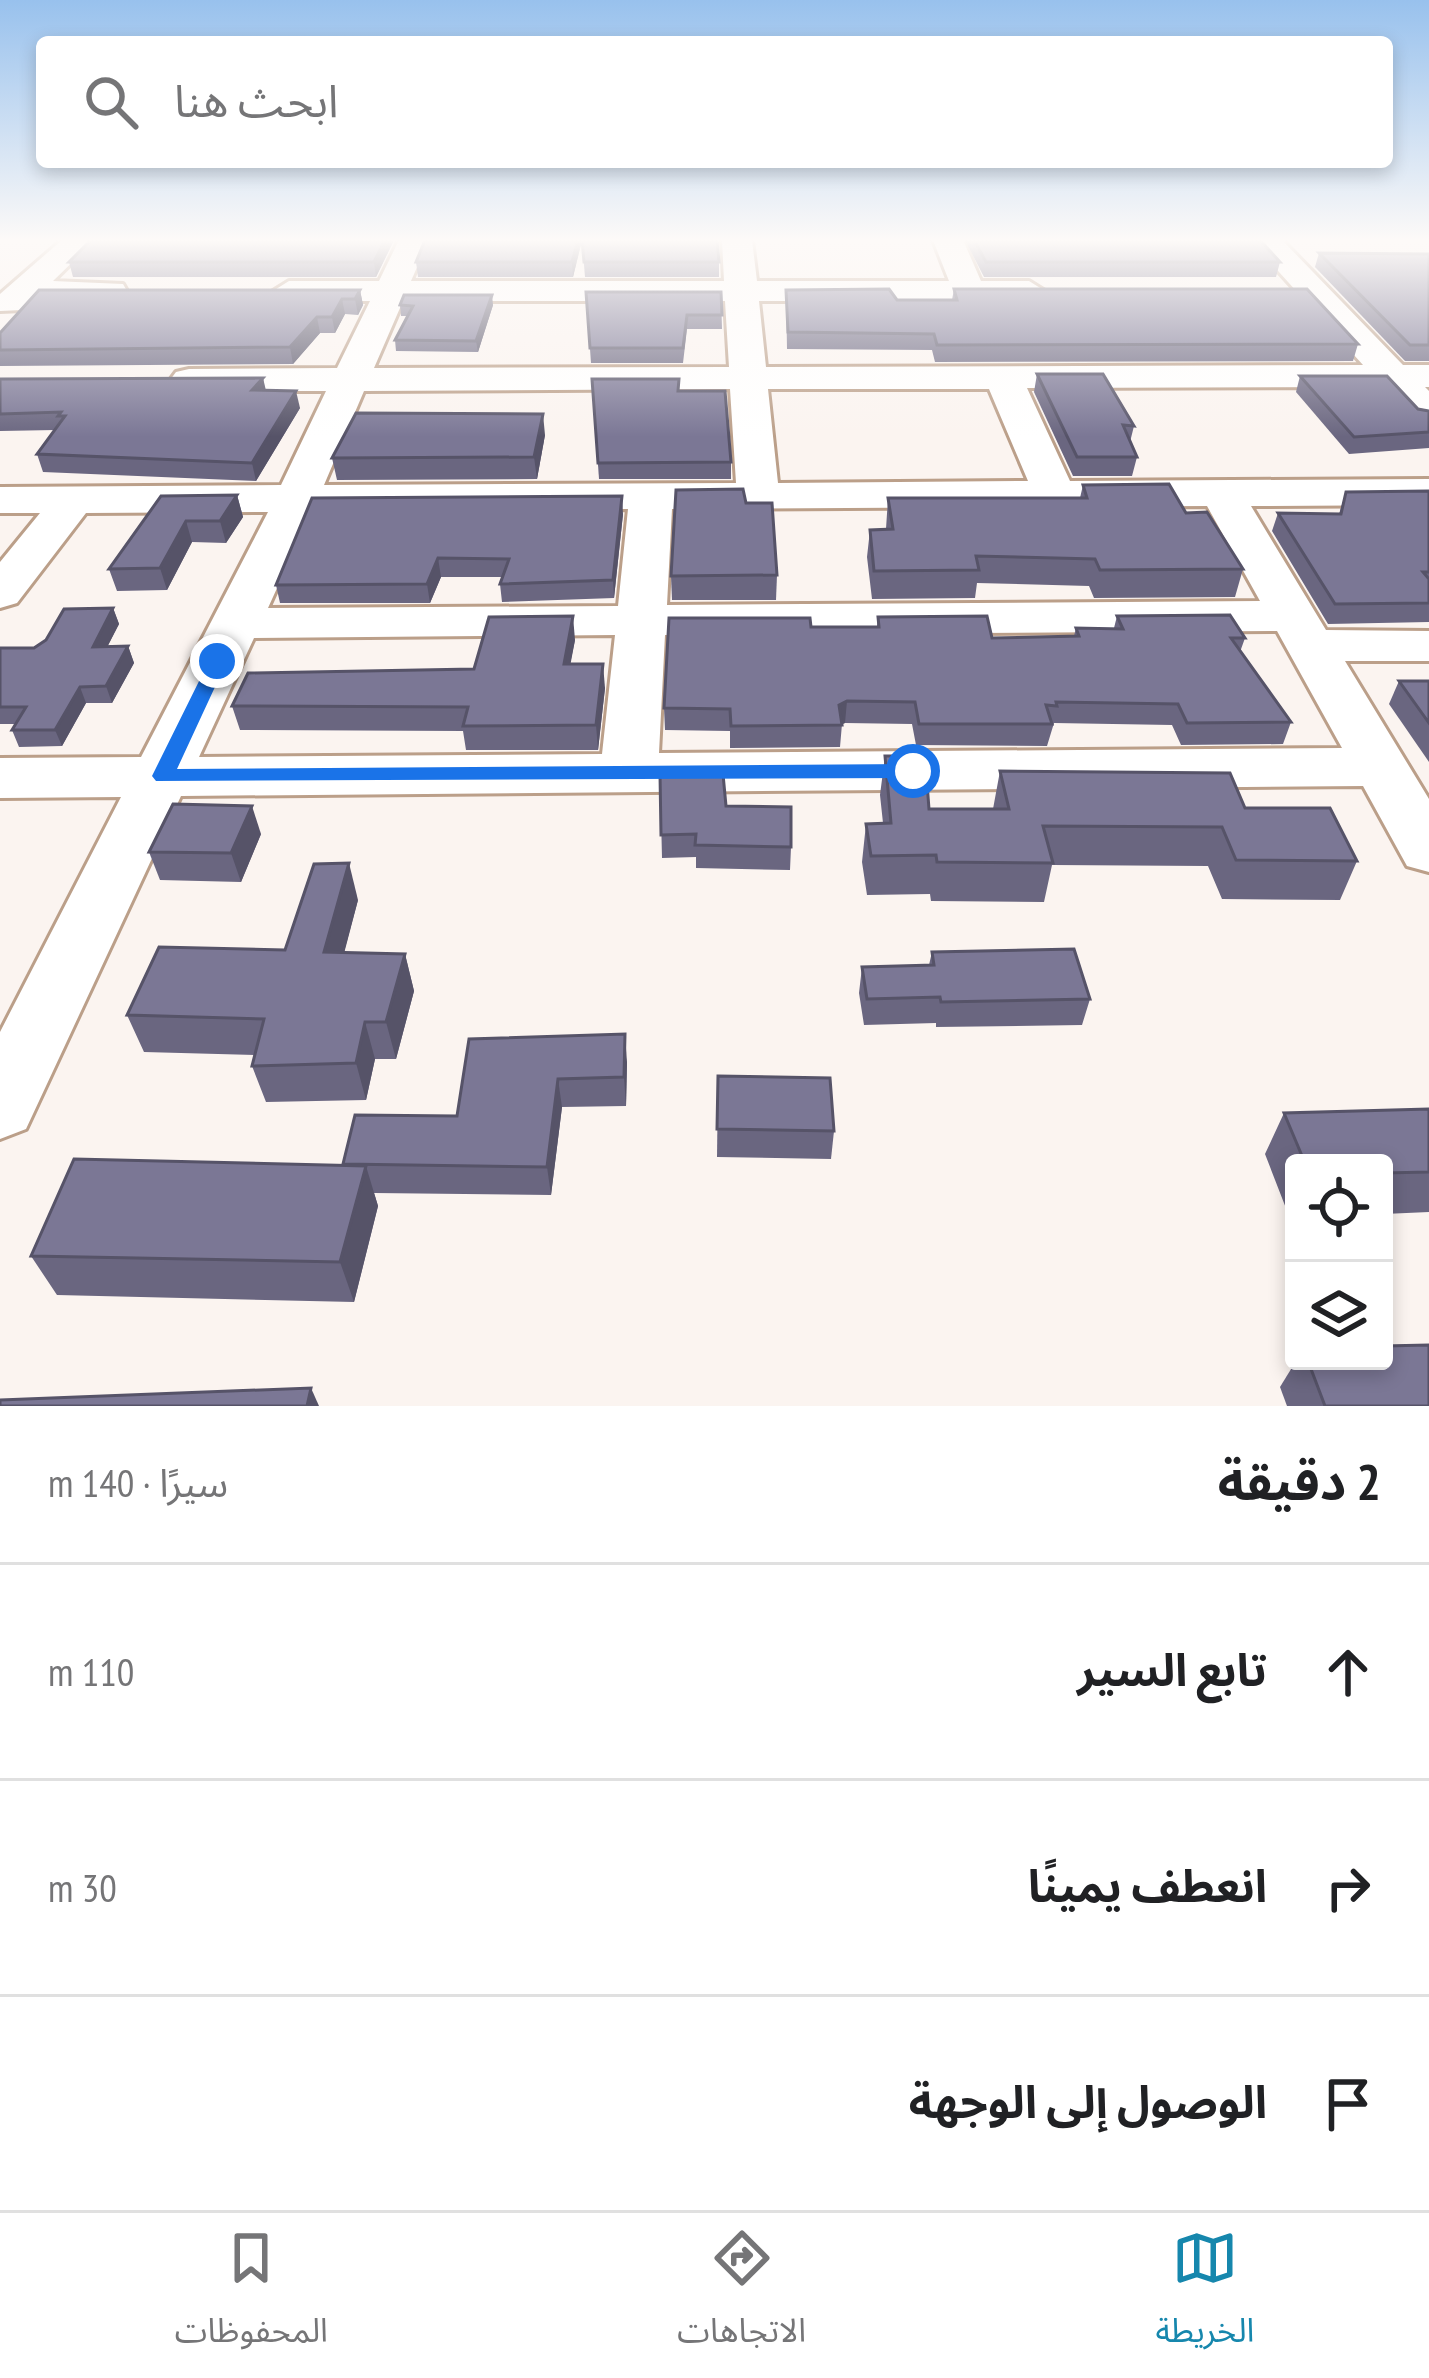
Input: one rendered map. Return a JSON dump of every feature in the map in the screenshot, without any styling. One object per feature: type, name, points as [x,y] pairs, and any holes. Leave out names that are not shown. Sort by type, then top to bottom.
[{"type":"street","points":[[0,1106],[297,497],[382,306]]},
{"type":"street","points":[[742,306],[758,494]]},
{"type":"street","points":[[1024,306],[1051,313],[1080,376]]},
{"type":"street","points":[[1330,306],[1411,376],[1429,414]]},
{"type":"street","points":[[163,380],[1411,376]]},
{"type":"street","points":[[1003,377],[1054,492]]},
{"type":"street","points":[[1220,490],[1385,767],[1429,850]]},
{"type":"street","points":[[0,500],[1429,492]]},
{"type":"street","points":[[629,773],[651,495]]},
{"type":"street","points":[[0,592],[74,499]]},
{"type":"street","points":[[235,622],[640,621],[1301,630],[1429,646]]},
{"type":"street","points":[[0,778],[1385,767]]},
{"type":"building","points":[[25,306],[338,306],[332,317],[317,317],[290,347],[0,350],[0,333]]},
{"type":"building","points":[[408,306],[488,306],[476,341],[395,340],[413,306]]},
{"type":"building","points":[[587,306],[722,306],[722,315],[687,315],[683,348],[590,348]]},
{"type":"building","points":[[787,306],[1322,306],[1358,344],[937,345],[934,334],[788,332]]},
{"type":"building","points":[[1371,306],[1429,306],[1429,345],[1410,345]]},
{"type":"building","points":[[1037,374],[1103,374],[1134,426],[1123,425],[1137,457],[1077,457]]},
{"type":"building","points":[[1300,376],[1387,376],[1418,409],[1429,411],[1429,432],[1354,437]]},
{"type":"building","points":[[263,378],[252,390],[296,391],[252,463],[37,454],[65,416],[58,416],[61,412],[0,414],[0,379]]},
{"type":"building","points":[[592,379],[679,379],[678,391],[725,391],[731,462],[598,463]]},
{"type":"building","points":[[356,413],[543,414],[534,457],[332,458]]},
{"type":"building","points":[[1169,484],[1186,513],[1207,512],[1243,569],[1100,570],[1095,559],[976,556],[979,570],[874,571],[870,530],[893,529],[888,498],[1087,498],[1083,485]]},
{"type":"building","points":[[743,489],[746,503],[772,503],[777,575],[671,576],[676,490]]},
{"type":"building","points":[[1429,491],[1429,572],[1423,572],[1429,579],[1429,603],[1335,604],[1278,513],[1341,514],[1346,492]]},
{"type":"building","points":[[237,495],[220,521],[186,521],[160,568],[109,569],[161,496]]},
{"type":"building","points":[[622,496],[613,580],[500,584],[509,559],[438,558],[427,584],[276,585],[312,498]]},
{"type":"building","points":[[113,608],[93,647],[128,646],[106,686],[80,687],[55,730],[12,730],[26,707],[0,707],[0,648],[34,648],[46,640],[64,609]]},
{"type":"building","points":[[1230,615],[1245,638],[1231,638],[1291,722],[1187,723],[1178,704],[1056,702],[1057,706],[1046,705],[1052,724],[919,724],[915,702],[847,701],[839,705],[842,725],[731,726],[730,709],[664,708],[669,618],[810,618],[811,627],[879,627],[878,617],[987,616],[992,638],[1079,636],[1076,628],[1123,629],[1117,616]]},
{"type":"building","points":[[573,616],[564,664],[603,664],[596,725],[463,726],[468,707],[232,706],[248,673],[474,669],[489,617]]},
{"type":"building","points":[[1399,681],[1429,681],[1429,723]]},
{"type":"building","points":[[885,756],[925,756],[929,809],[1009,809],[1000,771],[1230,773],[1245,808],[1330,808],[1357,861],[1236,860],[1222,827],[1043,826],[1053,863],[871,856],[866,824],[891,823]]},
{"type":"building","points":[[660,774],[723,774],[726,806],[791,807],[791,847],[695,845],[696,834],[661,835]]},
{"type":"building","points":[[173,804],[252,806],[231,853],[149,852]]},
{"type":"building","points":[[349,863],[324,952],[405,954],[386,1022],[365,1022],[356,1063],[252,1066],[264,1019],[127,1015],[159,947],[285,950],[314,864]]},
{"type":"building","points":[[1074,949],[1090,999],[867,999],[862,967],[934,965],[932,952]]},
{"type":"building","points":[[625,1034],[624,1077],[558,1079],[547,1167],[343,1164],[355,1115],[457,1116],[469,1039]]},
{"type":"building","points":[[718,1076],[830,1078],[834,1131],[717,1129]]},
{"type":"building","points":[[1429,1109],[1429,1172],[1393,1173],[1393,1154],[1301,1154],[1284,1113]]},
{"type":"building","points":[[74,1159],[366,1166],[340,1262],[31,1256]]},
{"type":"building","points":[[1429,1345],[1429,1406],[1325,1406],[1311,1370],[1393,1370],[1393,1346]]},
{"type":"building","points":[[311,1388],[307,1406],[0,1406],[0,1400]]},
{"type":"route","points":[[217,661],[163,776],[913,771]]}]
